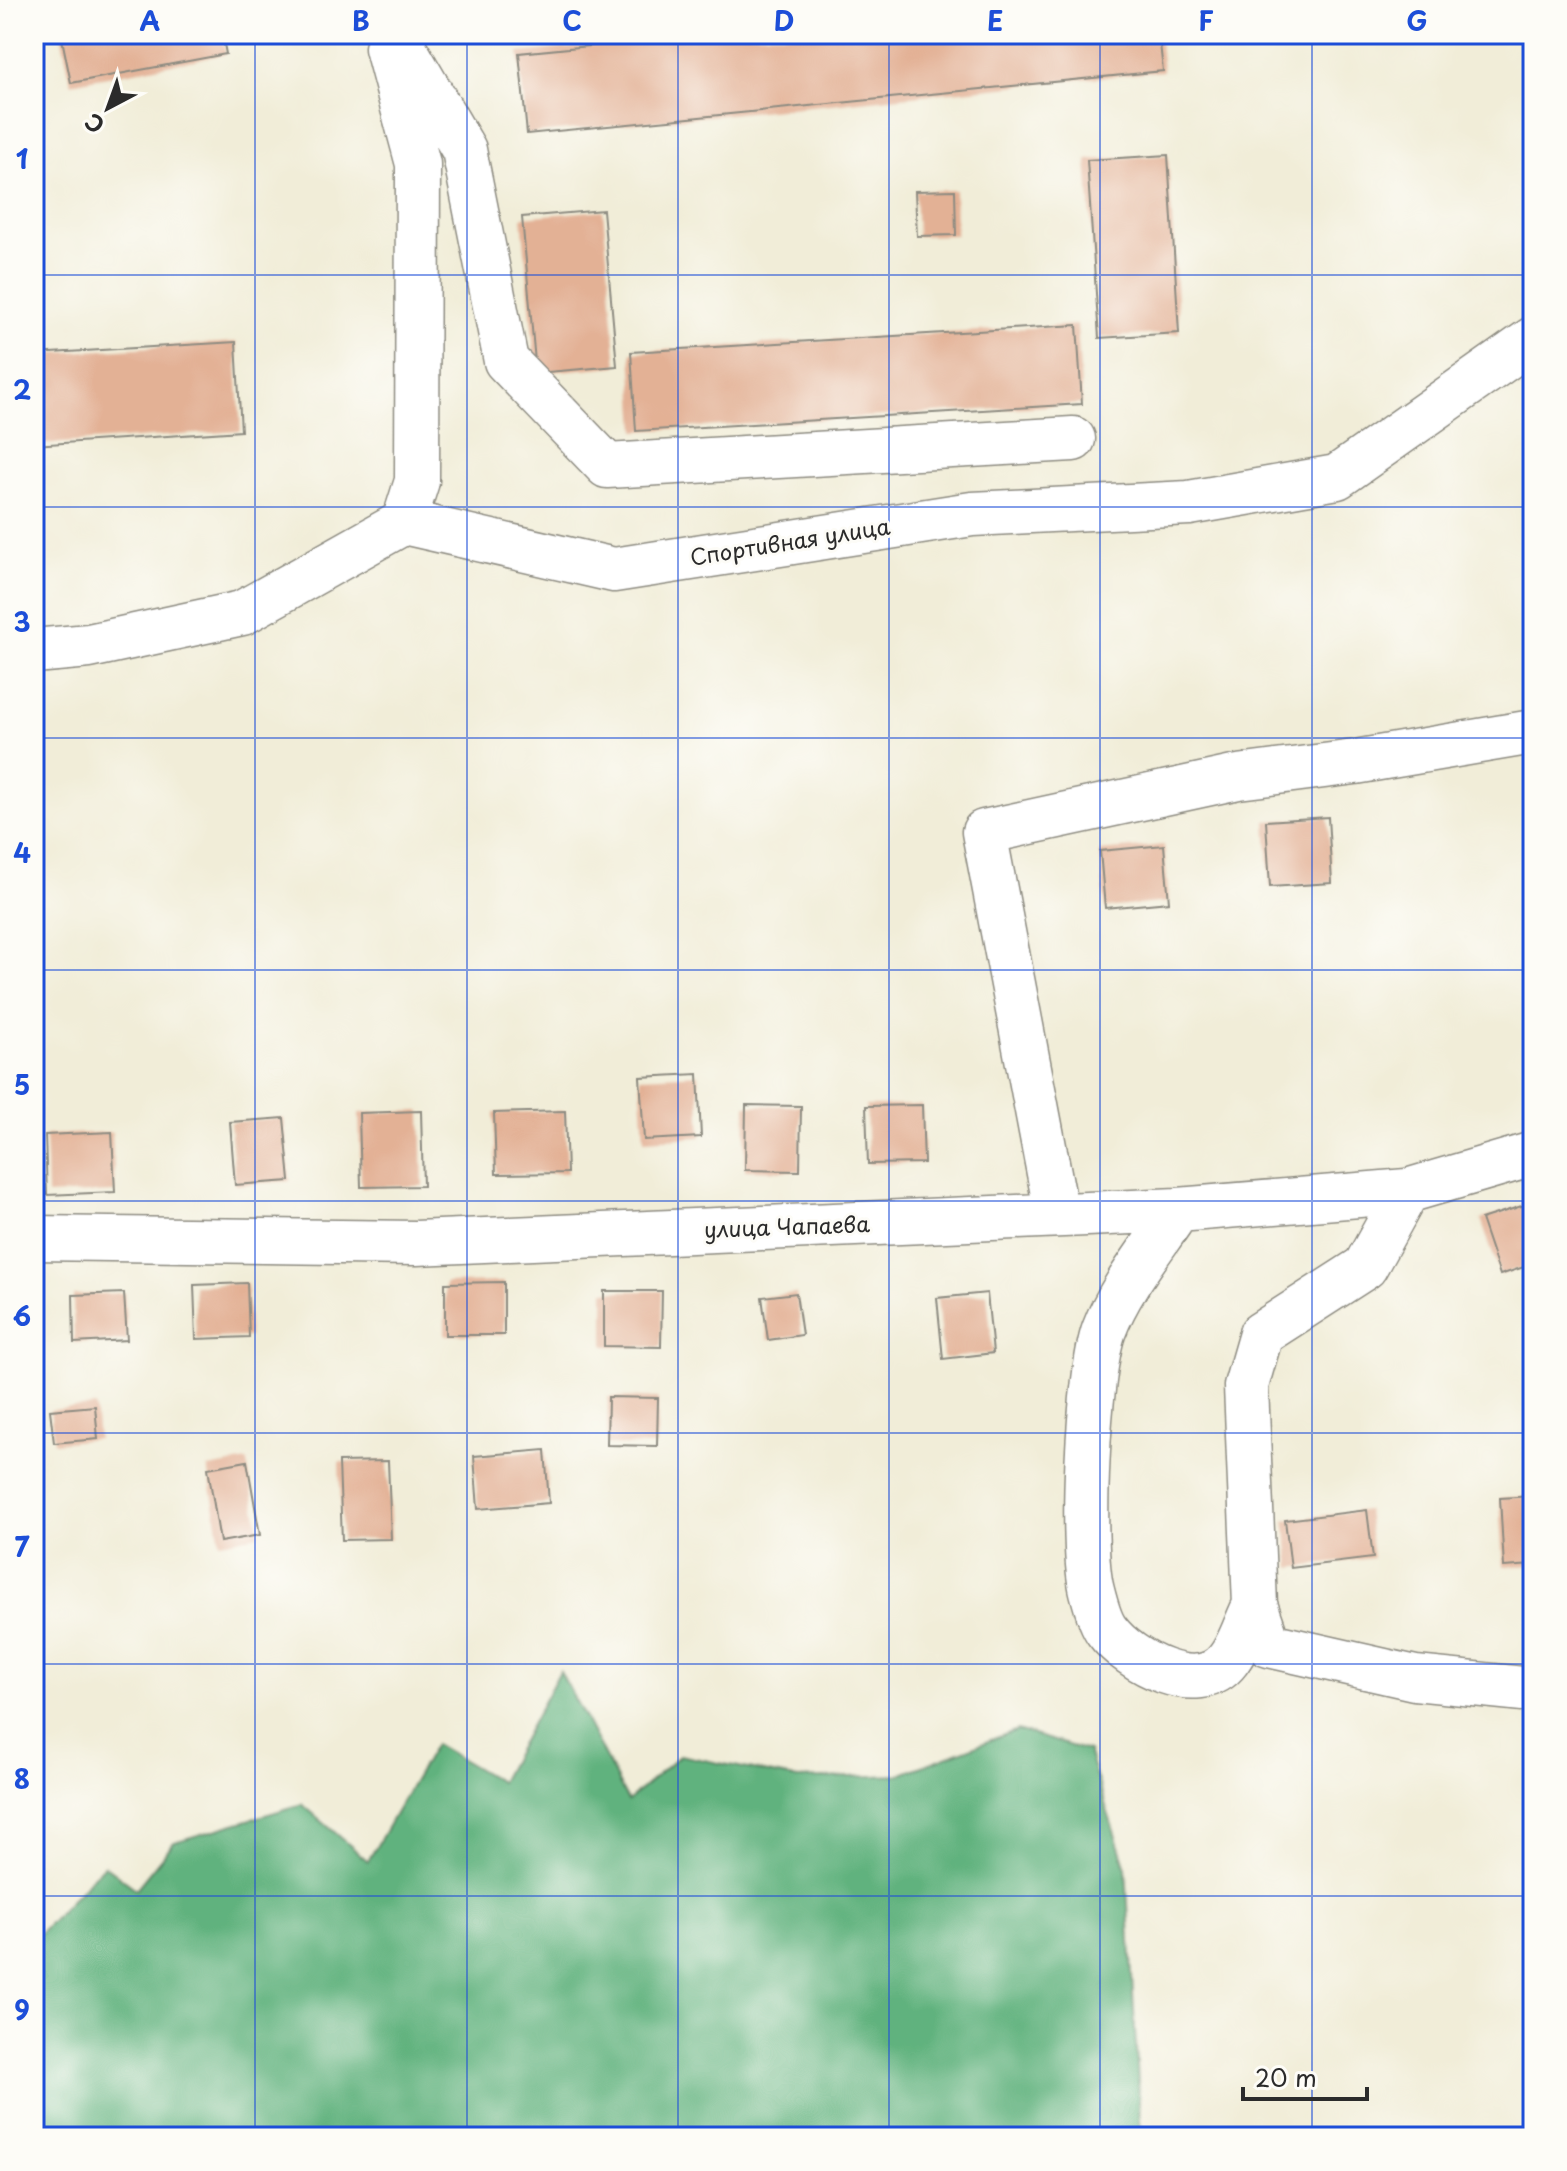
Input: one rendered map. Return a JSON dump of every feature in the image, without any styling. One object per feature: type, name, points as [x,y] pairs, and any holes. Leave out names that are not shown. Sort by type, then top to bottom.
[{"type":"street","points":[[34,651],[89,646],[242,613],[404,522],[417,481],[418,164],[383,34]]},
{"type":"street","points":[[396,34],[464,150],[506,361],[607,466],[1073,439]]},
{"type":"street","name":"Спортивная улица","points":[[404,522],[614,570],[972,514],[1189,503],[1337,477],[1533,339]]},
{"type":"street","points":[[1057,1215],[984,832],[1238,777],[1355,762],[1533,732]]},
{"type":"street","name":"улица Чапаева","points":[[34,1238],[416,1243],[1178,1210],[1407,1191],[1533,1154]]},
{"type":"street","points":[[1407,1191],[1365,1267],[1261,1334],[1246,1386],[1255,1605],[1269,1645],[1415,1678],[1533,1690]]},
{"type":"street","points":[[1178,1210],[1104,1330],[1092,1410],[1087,1518],[1091,1590],[1107,1631],[1140,1659],[1169,1676],[1204,1675],[1227,1662],[1255,1605]]},
{"type":"green space","points":[[560,1671],[628,1801],[680,1755],[798,1779],[899,1775],[1017,1730],[1088,1751],[1126,1868],[1141,2137],[34,2137],[34,1939],[104,1865],[136,1889],[174,1842],[302,1804],[368,1861],[435,1744],[500,1782]]},
{"type":"building","points":[[61,34],[222,34],[226,54],[71,83]]},
{"type":"building","points":[[710,34],[1159,34],[1163,71],[527,134],[519,53]]},
{"type":"building","points":[[1168,155],[1179,333],[1099,338],[1087,160]]},
{"type":"building","points":[[955,190],[956,235],[917,236],[915,191]]},
{"type":"building","points":[[603,210],[617,366],[536,373],[522,217]]},
{"type":"building","points":[[1077,325],[1082,404],[636,431],[631,352]]},
{"type":"building","points":[[236,342],[241,431],[34,445],[34,354]]},
{"type":"building","points":[[1328,817],[1332,883],[1270,887],[1266,821]]},
{"type":"building","points":[[1164,845],[1169,902],[1105,908],[1100,851]]},
{"type":"building","points":[[698,1074],[701,1137],[644,1140],[640,1077]]},
{"type":"building","points":[[746,1105],[801,1106],[800,1171],[745,1170]]},
{"type":"building","points":[[922,1105],[924,1163],[868,1164],[866,1106]]},
{"type":"building","points":[[421,1111],[423,1186],[361,1187],[359,1113]]},
{"type":"building","points":[[565,1111],[567,1173],[496,1174],[494,1113]]},
{"type":"building","points":[[284,1118],[290,1181],[235,1185],[230,1122]]},
{"type":"building","points":[[112,1132],[115,1192],[47,1195],[45,1135]]},
{"type":"building","points":[[1528,1204],[1533,1218],[1533,1264],[1500,1275],[1481,1219]]},
{"type":"building","points":[[504,1282],[504,1335],[445,1335],[445,1283]]},
{"type":"building","points":[[247,1283],[249,1337],[196,1339],[194,1285]]},
{"type":"building","points":[[604,1291],[662,1291],[661,1347],[604,1346]]},
{"type":"building","points":[[124,1293],[127,1340],[74,1343],[73,1295]]},
{"type":"building","points":[[796,1293],[802,1335],[768,1340],[762,1297]]},
{"type":"building","points":[[987,1293],[993,1353],[943,1359],[937,1298]]},
{"type":"building","points":[[608,1397],[658,1398],[657,1446],[607,1445]]},
{"type":"building","points":[[95,1406],[98,1439],[54,1443],[50,1410]]},
{"type":"building","points":[[545,1450],[549,1503],[478,1509],[474,1456]]},
{"type":"building","points":[[247,1461],[260,1535],[220,1542],[208,1468]]},
{"type":"building","points":[[388,1461],[391,1539],[342,1540],[339,1462]]},
{"type":"building","points":[[1533,1496],[1533,1565],[1504,1567],[1500,1498]]},
{"type":"building","points":[[1367,1510],[1373,1558],[1291,1568],[1285,1520]]}]
